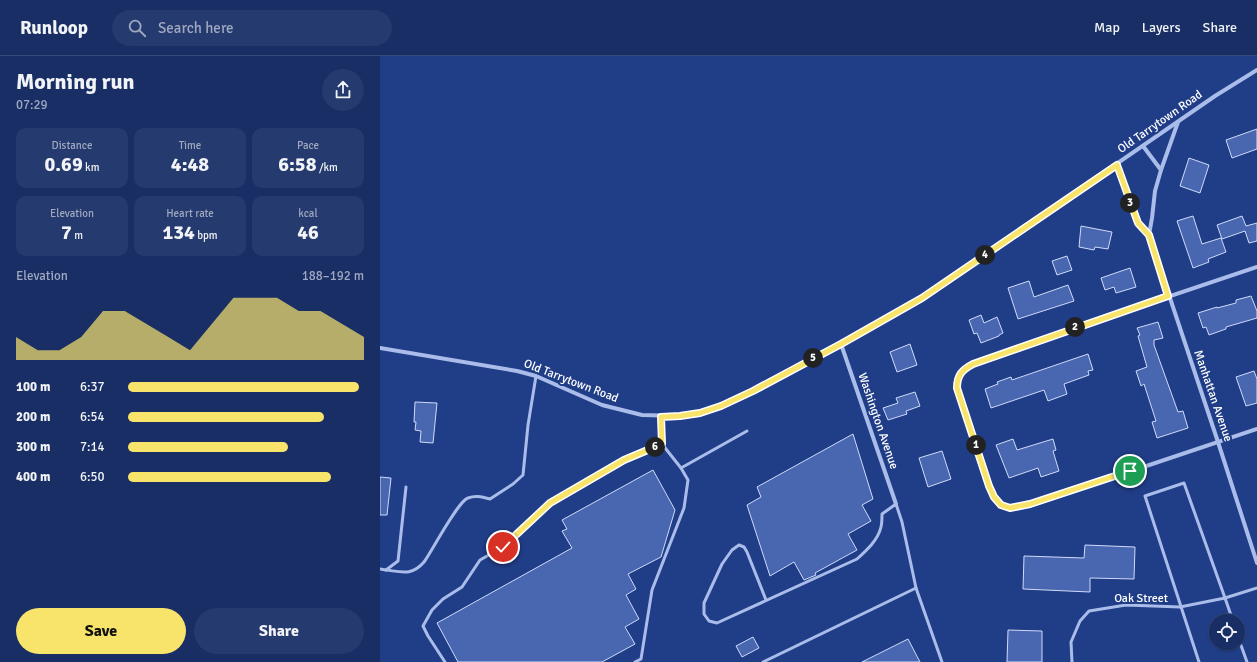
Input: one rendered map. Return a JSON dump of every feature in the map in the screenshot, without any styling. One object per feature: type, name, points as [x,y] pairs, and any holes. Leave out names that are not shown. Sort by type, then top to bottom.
[{"type":"street","name":"Old Tarrytown Road","points":[[380,348],[493,366],[536,376],[602,405],[634,414],[661,417],[700,413],[721,406],[753,391],[841,344],[922,298],[1215,96],[1257,70]]},
{"type":"street","name":"Manhattan Avenue","points":[[1149,235],[1155,192],[1178,122]]},
{"type":"street","points":[[1143,146],[1161,170]]},
{"type":"street","name":"Manhattan Avenue","points":[[1117,165],[1138,223],[1149,235],[1257,563]]},
{"type":"street","points":[[1257,267],[983,359],[965,368],[959,374],[957,381],[957,388],[989,486],[994,497],[1001,505],[1010,508],[1030,504],[1257,429]]},
{"type":"street","name":"Washington Avenue","points":[[841,344],[896,504]]},
{"type":"lane","points":[[380,569],[407,573],[419,568],[459,506],[466,498],[476,496],[490,499],[513,484],[523,475],[528,425],[536,376]]},
{"type":"lane","points":[[635,662],[641,659],[652,590],[684,508],[688,480],[681,468],[662,444],[661,417]]},
{"type":"lane","points":[[681,468],[747,431]]},
{"type":"lane","points":[[445,662],[423,626],[432,610],[443,599],[462,587],[480,560],[503,547],[550,503],[624,460],[662,444]]},
{"type":"lane","points":[[1199,662],[1144,496],[1184,483],[1231,614]]},
{"type":"lane","points":[[386,570],[398,561],[406,487]]},
{"type":"lane","points":[[766,600],[747,552],[744,547],[739,546],[732,550],[722,564],[704,604],[704,614],[709,621],[717,623],[857,559],[868,549],[876,538],[881,527],[882,514],[896,504],[902,522],[916,588],[942,662]]},
{"type":"lane","points":[[762,662],[916,588]]},
{"type":"lane","name":"Oak Street","points":[[1072,662],[1072,642],[1080,621],[1089,611],[1126,605],[1180,607],[1225,598],[1257,588]]},
{"type":"lane","points":[[1243,650],[1247,662]]},
{"type":"building","points":[[1257,129],[1257,149],[1232,158],[1226,140]]},
{"type":"building","points":[[1189,158],[1209,165],[1200,193],[1180,186]]},
{"type":"building","points":[[1193,216],[1202,244],[1221,238],[1226,252],[1208,259],[1209,262],[1193,268],[1177,221]]},
{"type":"building","points":[[1242,216],[1246,226],[1257,223],[1257,241],[1249,243],[1245,231],[1222,239],[1217,225]]},
{"type":"building","points":[[1081,226],[1112,232],[1108,249],[1095,247],[1094,250],[1079,247]]},
{"type":"building","points":[[1067,256],[1072,270],[1057,275],[1052,261]]},
{"type":"building","points":[[1130,268],[1136,287],[1116,293],[1114,287],[1105,290],[1101,278]]},
{"type":"building","points":[[1029,281],[1034,297],[1068,285],[1074,301],[1018,319],[1008,288]]},
{"type":"building","points":[[1251,296],[1257,311],[1257,318],[1226,327],[1226,329],[1209,335],[1206,327],[1203,328],[1198,313],[1236,303],[1236,300]]},
{"type":"building","points":[[981,315],[984,323],[997,317],[1003,333],[981,343],[977,333],[974,334],[969,320]]},
{"type":"building","points":[[1158,322],[1163,338],[1154,340],[1154,345],[1178,412],[1183,411],[1188,428],[1157,438],[1152,422],[1156,421],[1144,384],[1141,386],[1136,371],[1147,367],[1137,328]]},
{"type":"building","points":[[910,344],[917,365],[897,372],[890,352]]},
{"type":"building","points":[[1088,354],[1093,370],[1088,371],[1089,375],[1064,384],[1067,394],[1048,401],[1044,390],[991,408],[985,389],[998,384],[997,382],[1011,377],[1012,380]]},
{"type":"building","points":[[1254,371],[1257,379],[1257,403],[1246,406],[1236,377]]},
{"type":"building","points":[[915,392],[920,406],[906,411],[907,414],[888,420],[883,408],[898,403],[896,398]]},
{"type":"building","points":[[415,402],[437,403],[433,443],[420,442],[421,431],[415,430],[416,422],[414,422]]},
{"type":"building","points":[[853,434],[873,499],[862,505],[871,521],[848,534],[857,550],[815,573],[816,575],[804,580],[794,562],[770,576],[747,505],[761,497],[757,487]]},
{"type":"building","points":[[1013,439],[1017,450],[1053,439],[1056,450],[1053,451],[1059,471],[1041,477],[1038,468],[1009,478],[996,445]]},
{"type":"building","points":[[942,451],[951,479],[928,487],[919,458]]},
{"type":"building","points":[[653,470],[675,510],[661,557],[628,574],[636,589],[626,595],[639,619],[625,627],[635,644],[602,662],[458,662],[437,623],[572,548],[562,531],[567,529],[562,520]]},
{"type":"building","points":[[380,477],[391,478],[387,515],[380,515]]},
{"type":"building","points":[[1085,545],[1135,547],[1134,579],[1090,578],[1090,592],[1023,589],[1024,556],[1084,558]]},
{"type":"building","points":[[1008,630],[1042,631],[1042,662],[1007,662]]},
{"type":"building","points":[[753,637],[759,648],[742,657],[736,646]]},
{"type":"building","points":[[908,639],[920,662],[862,662]]},
{"type":"route","points":[[503,547],[550,503],[624,460],[662,444],[661,417],[700,413],[721,406],[753,391],[892,316],[922,298],[1117,165],[1138,223],[1149,235],[1168,296],[983,359],[965,368],[959,374],[957,388],[989,486],[994,497],[1001,505],[1010,508],[1030,504],[1130,471]]}]
